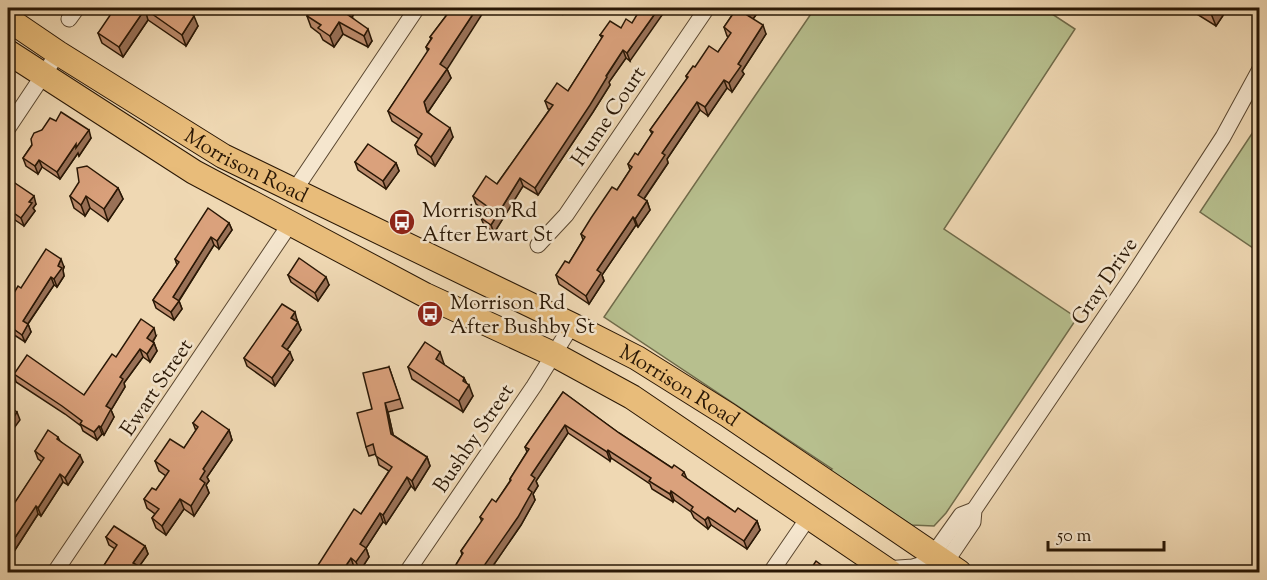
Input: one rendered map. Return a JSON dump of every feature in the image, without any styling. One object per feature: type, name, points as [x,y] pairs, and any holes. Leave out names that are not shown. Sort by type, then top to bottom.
[{"type":"main road","name":"Morrison Road","points":[[8,19],[57,53],[223,156],[637,358],[728,415],[939,566],[959,573]]},
{"type":"main road","name":"Morrison Road","points":[[8,52],[194,172],[425,295],[555,355],[632,398],[887,571]]},
{"type":"street","points":[[294,191],[417,8]]},
{"type":"street","name":"Hume Court","points":[[538,245],[566,215],[707,8]]},
{"type":"street","points":[[8,128],[57,53]]},
{"type":"street","name":"Gray Drive","points":[[939,566],[939,546],[961,515],[974,510],[1124,290],[1223,137],[1260,69]]},
{"type":"street","name":"Ewart Street","points":[[56,573],[290,224]]},
{"type":"street","name":"Bushby Street","points":[[407,573],[555,355],[572,325]]},
{"type":"street","points":[[771,573],[808,518]]},
{"type":"street","points":[[887,571],[939,566]]},
{"type":"green space","points":[[815,8],[1043,8],[1075,29],[944,229],[1077,318],[946,513],[934,526],[911,525],[828,471],[832,469],[604,317]]},
{"type":"green space","points":[[1259,123],[1259,252],[1200,212]]},
{"type":"building","points":[[115,8],[126,14],[130,8],[183,8],[194,16],[182,35],[145,9],[119,47],[98,33]]},
{"type":"building","points":[[313,8],[347,8],[344,12],[368,29],[364,36],[339,22],[330,36],[318,28],[321,25],[307,16]]},
{"type":"building","points":[[452,8],[477,8],[440,64],[447,69],[424,102],[427,112],[450,128],[431,157],[415,145],[422,134],[388,111],[429,49],[426,47],[432,38],[430,37]]},
{"type":"building","points":[[641,8],[659,8],[627,53],[623,50],[535,188],[520,178],[491,225],[481,218],[488,207],[473,196],[486,176],[497,184],[553,105],[545,101],[557,83],[568,91],[610,21],[621,28],[626,19],[632,23]]},
{"type":"building","points":[[737,8],[752,8],[747,15],[763,25],[738,64],[741,66],[729,83],[724,80],[705,107],[697,102],[662,153],[665,155],[638,195],[647,201],[635,219],[633,217],[597,270],[601,273],[586,296],[556,275],[565,261],[569,263],[585,237],[581,234],[612,187],[617,190],[632,167],[628,164],[635,153],[638,155],[653,132],[650,130],[688,77],[686,76],[693,66],[695,67],[709,46],[718,52],[731,33],[724,27]]},
{"type":"building","points":[[61,112],[89,130],[76,148],[76,144],[57,172],[39,160],[35,166],[23,158],[32,145],[31,139],[34,133],[42,130],[50,118],[56,121]]},
{"type":"building","points":[[368,144],[396,163],[383,181],[355,162]]},
{"type":"building","points":[[87,166],[118,188],[104,209],[86,196],[81,205],[70,196],[79,182],[77,168]]},
{"type":"building","points":[[9,179],[34,196],[29,202],[32,203],[21,218],[8,209]]},
{"type":"building","points":[[208,208],[229,223],[217,241],[211,237],[173,297],[179,301],[171,312],[153,300],[179,262],[175,259]]},
{"type":"building","points":[[46,249],[61,259],[58,266],[62,268],[54,279],[51,277],[23,321],[28,324],[22,335],[8,325],[8,303],[18,286],[21,288]]},
{"type":"building","points":[[299,258],[326,277],[315,293],[288,275]]},
{"type":"building","points":[[282,304],[295,312],[291,318],[298,322],[282,346],[290,352],[272,378],[244,358]]},
{"type":"building","points":[[141,319],[154,328],[147,338],[154,343],[147,354],[140,349],[120,377],[123,379],[106,406],[111,409],[101,427],[99,426],[94,432],[80,424],[82,421],[62,406],[14,374],[27,355],[84,395],[112,354],[116,357]]},
{"type":"building","points":[[425,342],[440,352],[436,359],[464,378],[463,381],[469,385],[459,401],[408,367]]},
{"type":"building","points":[[389,367],[400,399],[385,403],[391,434],[427,457],[412,481],[407,477],[383,515],[380,513],[360,544],[366,548],[356,562],[351,558],[341,573],[313,573],[354,509],[361,514],[392,467],[376,456],[373,444],[366,447],[357,413],[372,409],[363,373]]},
{"type":"building","points":[[563,392],[672,468],[674,465],[684,472],[682,475],[735,512],[738,508],[757,521],[744,541],[708,517],[705,520],[691,510],[693,507],[671,491],[670,494],[649,481],[651,478],[565,425],[531,475],[535,478],[528,489],[532,492],[518,517],[481,570],[485,573],[451,573],[463,553],[461,551],[483,519],[480,517],[492,499],[496,502],[511,480],[529,449],[525,447]]},
{"type":"building","points":[[8,406],[17,412],[8,425]]},
{"type":"building","points":[[202,411],[229,430],[203,469],[205,471],[200,479],[205,483],[191,506],[180,499],[162,526],[152,518],[159,509],[144,499],[152,488],[156,490],[169,471],[155,461],[170,439],[184,448],[198,427],[193,423]]},
{"type":"building","points":[[48,430],[80,455],[65,478],[60,474],[10,545],[8,544],[8,513],[44,458],[35,451]]},
{"type":"building","points":[[114,526],[145,546],[133,563],[137,565],[132,573],[99,573],[117,545],[106,537]]},
{"type":"building","points":[[816,561],[832,573],[808,573]]},
{"type":"place","name":"Morrison Rd After Ewart St","points":[[402,222]]},
{"type":"place","name":"Morrison Rd After Bushby St","points":[[430,314]]}]
